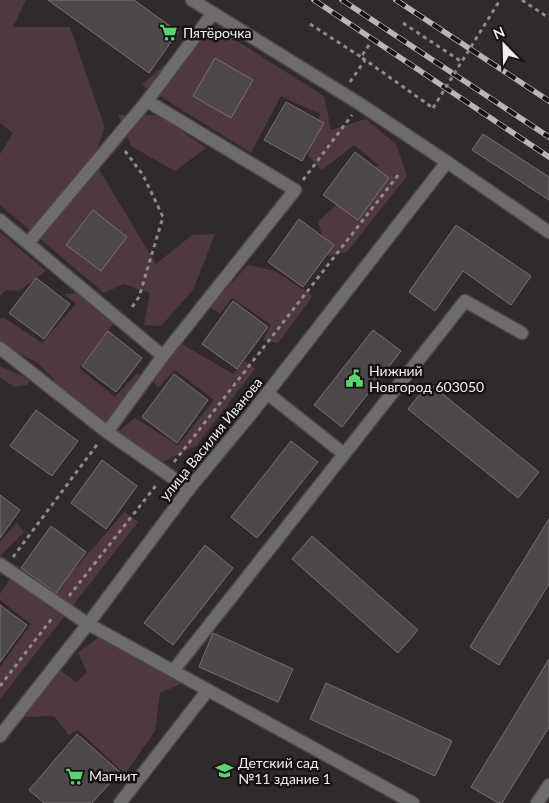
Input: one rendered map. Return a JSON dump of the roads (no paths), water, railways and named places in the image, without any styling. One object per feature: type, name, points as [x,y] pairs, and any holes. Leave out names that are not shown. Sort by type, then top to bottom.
[{"type":"street","points":[[192,0],[360,104],[549,232]]},
{"type":"street","points":[[28,243],[147,100],[213,13]]},
{"type":"street","points":[[107,432],[163,356],[295,190],[147,100]]},
{"type":"street","name":"улица Василия Иванова","points":[[0,736],[88,624],[189,489],[267,393],[447,162]]},
{"type":"street","points":[[0,220],[163,356]]},
{"type":"street","points":[[173,671],[465,301],[522,333]]},
{"type":"street","points":[[0,348],[107,432],[189,489]]},
{"type":"street","points":[[267,393],[344,454]]},
{"type":"street","points":[[2,568],[88,624],[413,803]]},
{"type":"street","points":[[120,803],[208,690]]},
{"type":"street","points":[[537,803],[549,785]]},
{"type":"railway","points":[[314,0],[549,157]]},
{"type":"railway","points":[[342,0],[549,137]]},
{"type":"railway","points":[[396,0],[549,101]]},
{"type":"place","name":"Пятёрочка","points":[[169,33]]},
{"type":"place","name":"Нижний Новгород 603050","points":[[355,379]]},
{"type":"place","name":"Детский сад №11 здание 1","points":[[224,771]]},
{"type":"place","name":"Магнит","points":[[75,776]]}]
